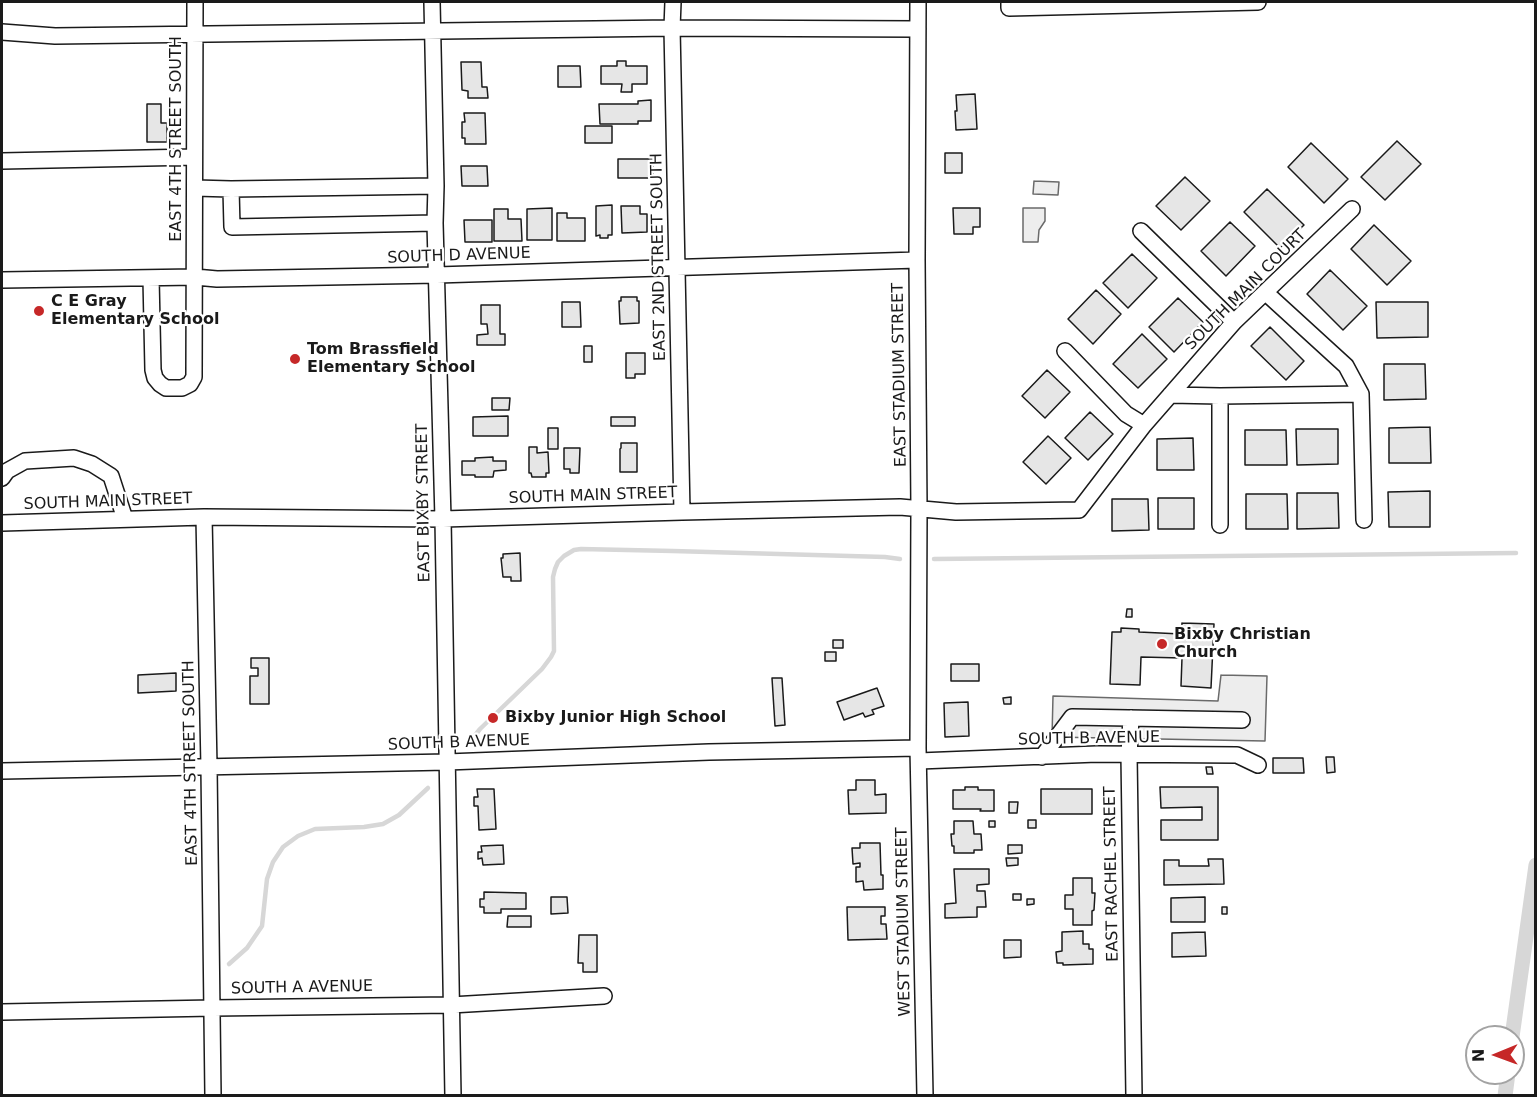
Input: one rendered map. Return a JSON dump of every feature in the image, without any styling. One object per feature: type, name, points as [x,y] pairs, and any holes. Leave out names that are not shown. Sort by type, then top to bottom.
[{"type":"street","name":"EAST 4TH STREET SOUTH","points":[[151,278],[155,378],[166,388],[182,388],[190,384],[194,377],[195,2]]},
{"type":"street","name":"EAST BIXBY STREET","points":[[432,2],[453,1095]]},
{"type":"street","name":"EAST 2ND STREET SOUTH","points":[[673,2],[682,512]]},
{"type":"street","name":"EAST STADIUM STREET","points":[[918,2],[918,755]]},
{"type":"street","points":[[1009,2],[1009,8],[1258,2]]},
{"type":"street","points":[[2,32],[55,36],[672,28],[918,29]]},
{"type":"street","points":[[2,161],[194,158]]},
{"type":"street","points":[[195,188],[436,186]]},
{"type":"street","points":[[231,189],[232,227],[435,223]]},
{"type":"street","name":"SOUTH MAIN COURT","points":[[1144,425],[1234,322],[1352,209]]},
{"type":"street","points":[[1141,231],[1234,322]]},
{"type":"street","name":"SOUTH D AVENUE","points":[[2,280],[437,275],[917,260]]},
{"type":"street","points":[[1265,292],[1346,366],[1362,394],[1364,520]]},
{"type":"street","points":[[1065,351],[1126,414],[1144,425]]},
{"type":"street","points":[[1170,395],[1362,394]]},
{"type":"street","points":[[1220,396],[1220,525]]},
{"type":"street","name":"SOUTH MAIN STREET","points":[[2,523],[204,517],[443,519],[900,507],[956,512],[1079,510],[1144,425]]},
{"type":"street","points":[[2,478],[7,471],[25,461],[74,458],[92,464],[111,476],[125,519]]},
{"type":"street","name":"EAST 4TH STREET SOUTH","points":[[204,517],[213,1095]]},
{"type":"street","points":[[1042,757],[1072,717],[1242,720]]},
{"type":"street","name":"EAST RACHEL STREET","points":[[1131,718],[1129,756],[1134,1095]]},
{"type":"street","name":"SOUTH B AVENUE","points":[[2,771],[447,762],[708,752],[1042,757],[1097,754],[1237,755],[1258,765]]},
{"type":"street","name":"WEST STADIUM STREET","points":[[918,755],[924,1095]]},
{"type":"street","name":"SOUTH A AVENUE","points":[[2,1012],[452,1005],[603,996]]},
{"type":"shaded area","points":[[1034,181],[1059,182],[1058,195],[1033,194]]},
{"type":"shaded area","points":[[1023,208],[1045,208],[1045,221],[1039,230],[1038,242],[1023,242]]},
{"type":"shaded area","points":[[1221,675],[1267,676],[1265,741],[1052,737],[1053,696],[1218,701]]},
{"type":"building","points":[[617,61],[626,61],[626,66],[647,66],[647,84],[632,84],[632,92],[621,92],[622,84],[601,84],[601,66],[617,66]]},
{"type":"building","points":[[461,62],[481,62],[482,87],[487,87],[488,98],[468,98],[468,91],[462,90]]},
{"type":"building","points":[[558,66],[580,66],[581,87],[558,87]]},
{"type":"building","points":[[975,94],[977,129],[956,130],[956,95]]},
{"type":"building","points":[[651,100],[651,121],[638,121],[638,124],[600,124],[599,104],[638,104],[638,101]]},
{"type":"building","points":[[147,104],[161,104],[161,123],[167,123],[167,142],[147,142]]},
{"type":"building","points":[[464,113],[485,113],[486,144],[465,144],[465,138],[462,138]]},
{"type":"building","points":[[585,126],[612,126],[612,143],[585,143]]},
{"type":"building","points":[[1397,141],[1421,164],[1385,200],[1361,177]]},
{"type":"building","points":[[1311,143],[1348,179],[1324,203],[1288,167]]},
{"type":"building","points":[[945,153],[962,153],[962,173],[945,173]]},
{"type":"building","points":[[618,159],[653,159],[653,178],[618,178]]},
{"type":"building","points":[[461,166],[487,166],[488,186],[462,186]]},
{"type":"building","points":[[1185,177],[1210,201],[1181,230],[1156,206]]},
{"type":"building","points":[[1267,189],[1304,225],[1280,248],[1244,212]]},
{"type":"building","points":[[612,205],[612,235],[608,235],[608,238],[600,238],[600,235],[596,236],[596,206]]},
{"type":"building","points":[[621,206],[640,206],[640,214],[647,214],[647,232],[622,233]]},
{"type":"building","points":[[552,208],[552,240],[527,240],[527,209]]},
{"type":"building","points":[[953,208],[980,208],[980,227],[973,227],[973,234],[954,234]]},
{"type":"building","points":[[494,209],[508,209],[508,219],[521,219],[522,241],[494,241]]},
{"type":"building","points":[[557,213],[567,213],[567,218],[585,218],[585,241],[557,241]]},
{"type":"building","points":[[464,220],[492,220],[492,242],[465,242]]},
{"type":"building","points":[[1230,222],[1255,246],[1226,276],[1201,251]]},
{"type":"building","points":[[1374,225],[1411,261],[1387,285],[1351,249]]},
{"type":"building","points":[[1132,254],[1157,278],[1128,308],[1103,283]]},
{"type":"building","points":[[1330,270],[1367,306],[1343,330],[1307,294]]},
{"type":"building","points":[[1096,290],[1121,314],[1093,344],[1068,319]]},
{"type":"building","points":[[621,297],[637,297],[639,323],[620,324],[619,301]]},
{"type":"building","points":[[1178,298],[1203,322],[1174,352],[1149,327]]},
{"type":"building","points":[[562,302],[580,302],[581,327],[562,327]]},
{"type":"building","points":[[1376,302],[1428,302],[1428,337],[1377,338]]},
{"type":"building","points":[[481,305],[500,305],[500,334],[505,334],[505,345],[477,345],[477,335],[488,334],[487,324],[481,324]]},
{"type":"building","points":[[1270,327],[1304,361],[1286,380],[1251,346]]},
{"type":"building","points":[[1142,334],[1167,359],[1138,388],[1113,364]]},
{"type":"building","points":[[584,346],[592,346],[592,362],[584,362]]},
{"type":"building","points":[[626,353],[645,353],[645,374],[635,374],[635,378],[626,378]]},
{"type":"building","points":[[1384,364],[1425,364],[1426,399],[1384,400]]},
{"type":"building","points":[[1047,370],[1070,392],[1045,418],[1022,396]]},
{"type":"building","points":[[492,398],[510,398],[509,410],[492,410]]},
{"type":"building","points":[[1090,412],[1113,434],[1088,460],[1065,438]]},
{"type":"building","points":[[508,416],[508,436],[473,436],[473,417]]},
{"type":"building","points":[[611,417],[635,417],[635,426],[611,426]]},
{"type":"building","points":[[1430,427],[1431,463],[1389,463],[1389,428]]},
{"type":"building","points":[[548,428],[558,428],[558,449],[548,449]]},
{"type":"building","points":[[1296,429],[1338,429],[1338,464],[1297,465]]},
{"type":"building","points":[[1245,430],[1286,430],[1287,465],[1245,465]]},
{"type":"building","points":[[1048,436],[1071,458],[1046,484],[1023,462]]},
{"type":"building","points":[[1193,438],[1194,470],[1157,470],[1157,439]]},
{"type":"building","points":[[621,443],[637,443],[637,472],[620,472]]},
{"type":"building","points":[[529,447],[537,447],[537,453],[548,452],[549,473],[546,473],[546,477],[532,477],[529,473]]},
{"type":"building","points":[[564,448],[580,448],[579,473],[570,473],[570,469],[564,469]]},
{"type":"building","points":[[493,457],[493,461],[506,461],[506,470],[494,471],[493,477],[462,475],[462,461]]},
{"type":"building","points":[[1430,491],[1430,527],[1389,527],[1388,492]]},
{"type":"building","points":[[1297,493],[1338,493],[1339,528],[1297,529]]},
{"type":"building","points":[[1246,494],[1287,494],[1288,529],[1246,529]]},
{"type":"building","points":[[1158,498],[1194,498],[1194,529],[1158,529]]},
{"type":"building","points":[[1112,499],[1148,499],[1149,530],[1112,531]]},
{"type":"building","points":[[520,553],[521,581],[511,581],[511,577],[503,577],[501,558],[503,554]]},
{"type":"building","points":[[1127,609],[1132,609],[1132,617],[1126,617]]},
{"type":"building","points":[[1182,623],[1214,624],[1211,688],[1181,686],[1182,658],[1141,657],[1140,685],[1110,684],[1112,632],[1121,632],[1121,628],[1139,629],[1139,632],[1181,634]]},
{"type":"building","points":[[833,640],[843,640],[843,648],[833,648]]},
{"type":"building","points":[[825,652],[836,652],[836,661],[825,661]]},
{"type":"building","points":[[251,658],[269,658],[269,704],[250,704],[250,676],[258,676],[258,668],[251,668]]},
{"type":"building","points":[[951,664],[979,664],[979,681],[951,681]]},
{"type":"building","points":[[176,673],[176,691],[138,693],[138,675]]},
{"type":"building","points":[[772,678],[782,678],[785,725],[775,726]]},
{"type":"building","points":[[877,688],[884,706],[872,710],[874,714],[865,717],[863,713],[844,720],[837,702]]},
{"type":"building","points":[[1011,697],[1011,704],[1004,704],[1003,698]]},
{"type":"building","points":[[968,702],[969,736],[945,737],[944,703]]},
{"type":"building","points":[[1326,757],[1334,757],[1335,772],[1327,773]]},
{"type":"building","points":[[1273,758],[1303,758],[1304,773],[1273,773]]},
{"type":"building","points":[[1206,767],[1212,767],[1213,774],[1207,774]]},
{"type":"building","points":[[856,780],[875,780],[875,795],[886,794],[886,813],[849,814],[848,790],[856,790]]},
{"type":"building","points":[[965,787],[994,790],[994,811],[953,809],[953,790],[965,790]]},
{"type":"building","points":[[1160,787],[1218,787],[1218,840],[1161,840],[1161,820],[1202,820],[1202,807],[1161,808]]},
{"type":"building","points":[[477,789],[494,789],[496,829],[479,830],[478,806],[474,806],[474,797],[478,797]]},
{"type":"building","points":[[1041,789],[1092,789],[1092,814],[1041,814]]},
{"type":"building","points":[[1009,802],[1018,802],[1017,813],[1009,813]]},
{"type":"building","points":[[1028,820],[1036,820],[1036,828],[1028,828]]},
{"type":"building","points":[[954,821],[973,821],[974,834],[981,834],[982,850],[974,850],[974,853],[954,853],[951,834],[954,834]]},
{"type":"building","points":[[989,821],[995,821],[995,827],[989,827]]},
{"type":"building","points":[[860,843],[880,843],[883,889],[864,890],[863,881],[856,882],[856,867],[860,867],[860,863],[853,864],[852,848],[860,848]]},
{"type":"building","points":[[503,845],[504,864],[483,865],[482,858],[478,859],[478,852],[482,852],[481,846]]},
{"type":"building","points":[[1008,845],[1022,845],[1022,853],[1008,854]]},
{"type":"building","points":[[1006,858],[1018,858],[1018,865],[1007,866]]},
{"type":"building","points":[[1208,859],[1223,859],[1224,884],[1164,885],[1164,860],[1179,860],[1179,866],[1209,866]]},
{"type":"building","points":[[954,869],[989,869],[989,884],[977,885],[977,891],[985,891],[986,907],[977,907],[977,917],[945,918],[945,904],[956,903]]},
{"type":"building","points":[[1073,878],[1092,878],[1092,893],[1095,893],[1092,925],[1073,925],[1073,909],[1065,909],[1065,895],[1073,895]]},
{"type":"building","points":[[484,892],[526,893],[526,909],[501,909],[501,913],[484,913],[484,907],[480,907],[480,899],[484,899]]},
{"type":"building","points":[[1013,894],[1021,894],[1021,900],[1013,900]]},
{"type":"building","points":[[551,897],[567,897],[568,913],[551,914]]},
{"type":"building","points":[[1205,897],[1205,922],[1171,922],[1171,898]]},
{"type":"building","points":[[1027,899],[1034,899],[1034,904],[1027,905]]},
{"type":"building","points":[[847,907],[885,907],[885,916],[881,916],[881,924],[886,924],[887,939],[848,940]]},
{"type":"building","points":[[1222,907],[1227,907],[1227,914],[1222,914]]},
{"type":"building","points":[[508,916],[531,916],[531,927],[507,927]]},
{"type":"building","points":[[1083,931],[1083,944],[1089,944],[1089,949],[1093,949],[1093,964],[1063,965],[1063,963],[1057,963],[1056,952],[1062,951],[1062,932]]},
{"type":"building","points":[[1205,932],[1206,956],[1172,957],[1172,933]]},
{"type":"building","points":[[579,935],[597,935],[597,972],[583,972],[583,963],[578,963]]},
{"type":"building","points":[[1004,940],[1021,940],[1021,957],[1004,958]]},
{"type":"waterway","points":[[469,743],[551,657],[554,651],[553,577],[558,562],[574,550],[900,559]]},
{"type":"waterway","points":[[934,559],[1516,553]]},
{"type":"waterway","points":[[229,964],[247,948],[262,926],[267,879],[273,862],[283,847],[298,836],[315,829],[383,824],[399,815],[428,788]]},
{"type":"waterway","points":[[1514,1025],[1536,865]]},
{"type":"waterway","points":[[1505,1096],[1506,1085]]},
{"type":"place","name":"C E Gray Elementary School","points":[[39,311]]},
{"type":"place","name":"Tom Brassfield Elementary School","points":[[295,359]]},
{"type":"place","name":"Bixby Christian Church","points":[[1162,644]]},
{"type":"place","name":"Bixby Junior High School","points":[[493,718]]}]
